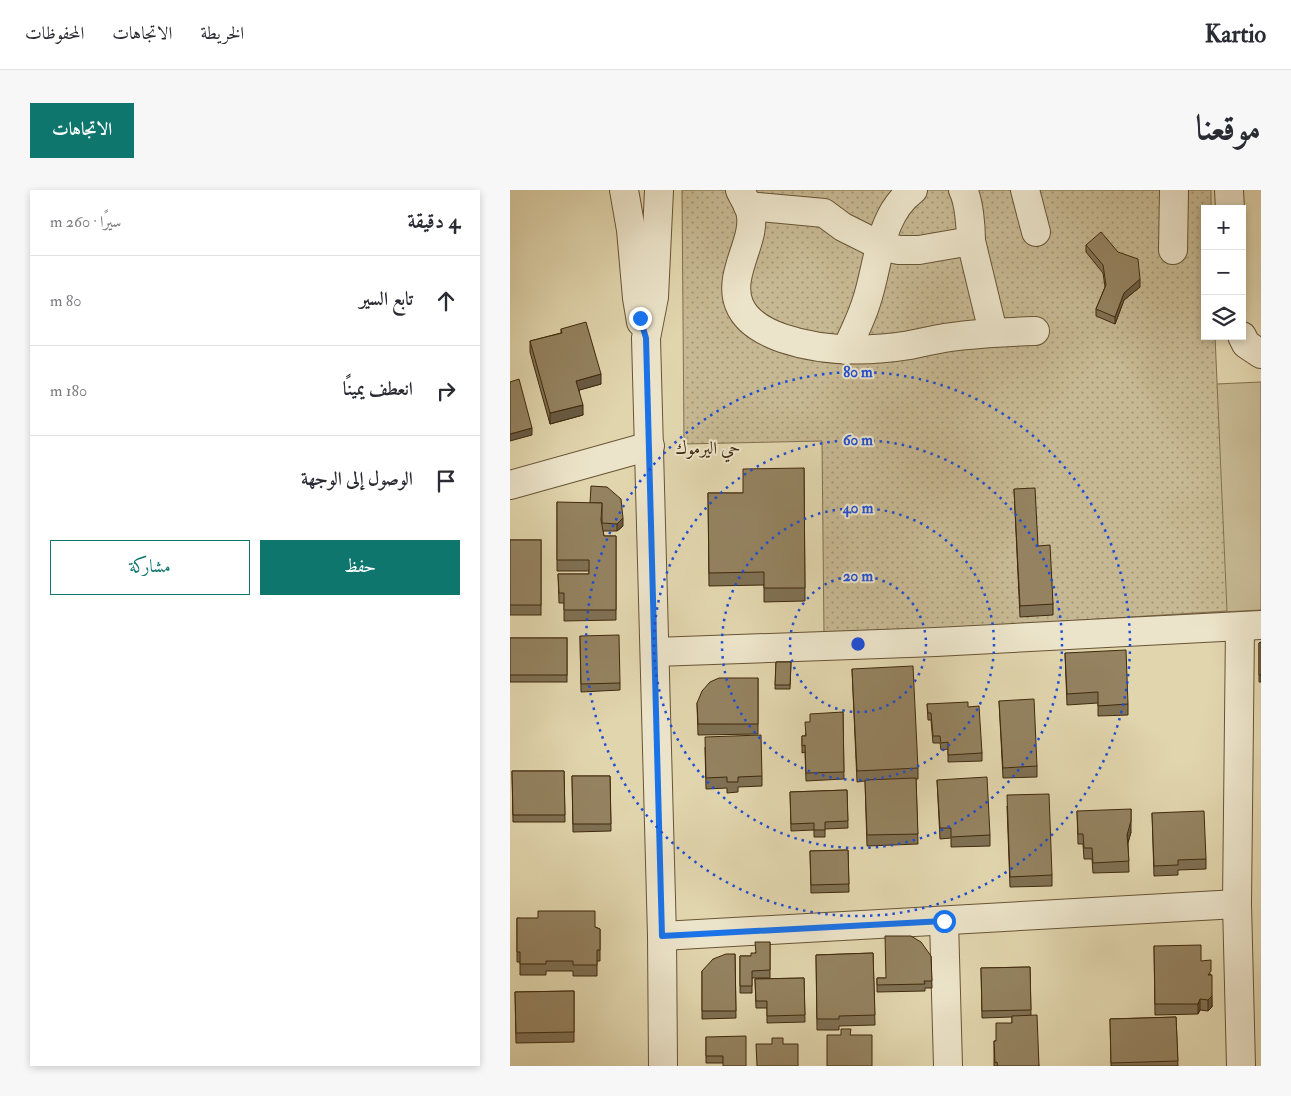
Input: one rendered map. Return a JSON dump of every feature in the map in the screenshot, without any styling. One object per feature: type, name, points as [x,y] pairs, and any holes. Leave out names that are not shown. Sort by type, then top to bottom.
[{"type":"street","points":[[624,190],[632,230],[637,298],[646,338]]},
{"type":"street","points":[[659,190],[654,298],[646,338],[656,652],[663,1066]]},
{"type":"street","points":[[846,350],[866,304],[886,228],[896,206],[913,190]]},
{"type":"street","points":[[963,190],[966,195],[971,227],[971,241],[993,332]]},
{"type":"street","points":[[1025,190],[1036,232]]},
{"type":"street","points":[[1173,250],[1174,190]]},
{"type":"street","points":[[1229,190],[1230,205]]},
{"type":"street","points":[[744,198],[824,213],[843,227],[881,246],[899,250],[919,250],[971,241]]},
{"type":"street","points":[[744,198],[750,212],[749,237],[736,285],[739,304],[751,322],[768,333],[813,346],[846,350],[908,345],[949,337],[993,332],[1034,331]]},
{"type":"street","points":[[1244,340],[1246,344],[1261,354]]},
{"type":"street","points":[[510,485],[650,446]]},
{"type":"street","points":[[656,652],[936,642],[1251,626],[1237,904],[1241,1066]]},
{"type":"street","points":[[662,936],[1237,904]]},
{"type":"street","points":[[944,921],[948,1066]]},
{"type":"shaded area","points":[[682,190],[1211,190],[1211,205],[1201,205],[1201,340],[1215,340],[1227,611],[824,636],[822,441],[684,444]]},
{"type":"shaded area","points":[[1261,382],[1261,610],[1084,619],[1216,384]]},
{"type":"building","points":[[1101,232],[1118,252],[1138,259],[1140,279],[1124,293],[1115,317],[1096,309],[1106,285],[1103,265],[1086,245]]},
{"type":"building","points":[[586,322],[601,374],[576,381],[583,405],[550,413],[530,341],[562,333],[561,329]]},
{"type":"building","points":[[519,379],[532,428],[510,434],[510,382]]},
{"type":"building","points":[[804,468],[805,588],[764,588],[764,572],[709,573],[708,493],[743,493],[743,469]]},
{"type":"building","points":[[591,486],[607,487],[621,499],[623,518],[617,524],[602,523],[602,503],[590,503]]},
{"type":"building","points":[[1035,488],[1038,546],[1050,545],[1053,604],[1020,606],[1014,489]]},
{"type":"building","points":[[557,502],[602,503],[601,520],[604,536],[616,536],[616,610],[564,610],[564,593],[559,593],[558,574],[589,574],[589,560],[557,560]]},
{"type":"building","points":[[510,540],[541,540],[541,605],[510,605]]},
{"type":"building","points":[[619,635],[620,683],[581,684],[580,636]]},
{"type":"building","points":[[510,638],[567,638],[567,675],[510,675]]},
{"type":"building","points":[[1261,642],[1261,675],[1259,675],[1259,643]]},
{"type":"building","points":[[1126,650],[1128,704],[1098,706],[1098,692],[1067,694],[1065,653]]},
{"type":"building","points":[[776,662],[791,662],[790,685],[775,685]]},
{"type":"building","points":[[913,666],[918,768],[857,771],[852,669]]},
{"type":"building","points":[[719,678],[758,678],[758,724],[698,724],[697,703],[702,691],[710,682]]},
{"type":"building","points":[[1034,699],[1037,766],[1003,768],[999,701]]},
{"type":"building","points":[[968,702],[968,707],[979,706],[982,753],[948,755],[948,742],[941,743],[940,736],[933,736],[931,713],[928,713],[927,704]]},
{"type":"building","points":[[843,712],[844,772],[806,773],[805,745],[802,746],[802,736],[806,736],[805,722],[810,722],[810,714]]},
{"type":"building","points":[[761,735],[762,776],[738,777],[738,782],[727,782],[727,777],[706,778],[705,737]]},
{"type":"building","points":[[512,771],[564,771],[565,815],[513,815]]},
{"type":"building","points":[[572,776],[610,776],[611,824],[573,824]]},
{"type":"building","points":[[987,777],[990,835],[951,837],[951,828],[940,828],[937,780]]},
{"type":"building","points":[[916,778],[918,834],[867,835],[865,780]]},
{"type":"building","points":[[847,790],[848,821],[825,822],[825,830],[814,830],[814,823],[791,824],[790,792]]},
{"type":"building","points":[[1049,794],[1052,875],[1010,877],[1007,795]]},
{"type":"building","points":[[1131,809],[1131,821],[1127,835],[1129,861],[1093,863],[1092,848],[1084,848],[1083,834],[1078,834],[1077,811]]},
{"type":"building","points":[[1204,811],[1206,859],[1178,860],[1178,865],[1154,866],[1152,813]]},
{"type":"building","points":[[848,850],[849,884],[811,885],[810,851]]},
{"type":"building","points":[[538,911],[595,911],[595,927],[600,929],[600,950],[597,950],[597,965],[573,965],[573,961],[546,961],[546,964],[520,964],[520,952],[517,952],[517,918],[538,918]]},
{"type":"building","points":[[885,936],[911,936],[921,942],[931,956],[932,981],[924,981],[925,984],[877,985],[877,978],[886,978]]},
{"type":"building","points":[[755,942],[770,942],[770,970],[752,971],[752,986],[740,986],[740,956],[751,956],[751,953],[756,953]]},
{"type":"building","points":[[1201,945],[1201,961],[1211,960],[1211,971],[1208,975],[1212,975],[1212,996],[1208,1000],[1200,999],[1198,1004],[1155,1004],[1154,946]]},
{"type":"building","points":[[873,953],[875,1015],[839,1016],[839,1019],[817,1019],[816,955]]},
{"type":"building","points":[[726,954],[735,954],[736,1011],[702,1011],[702,971],[713,959]]},
{"type":"building","points":[[1030,967],[1031,1010],[982,1011],[981,968]]},
{"type":"building","points":[[804,978],[805,1015],[767,1016],[767,1001],[756,1001],[755,979]]},
{"type":"building","points":[[574,991],[574,1032],[516,1033],[515,992]]},
{"type":"building","points":[[1037,1015],[1039,1066],[998,1066],[997,1062],[995,1063],[994,1041],[996,1041],[996,1023],[1012,1023],[1012,1016]]},
{"type":"building","points":[[1176,1017],[1178,1061],[1111,1063],[1110,1019]]},
{"type":"building","points":[[841,1029],[851,1029],[850,1035],[872,1035],[872,1066],[827,1066],[827,1035],[841,1035]]},
{"type":"building","points":[[746,1036],[746,1066],[723,1066],[723,1056],[706,1056],[706,1037]]},
{"type":"building","points":[[772,1038],[783,1038],[783,1044],[798,1044],[798,1066],[757,1066],[756,1044],[772,1044]]},
{"type":"district","name":"حي اليرموك","points":[[708,448]]},
{"type":"route","points":[[640,318],[646,338],[650,446],[662,936],[944,921]]}]
